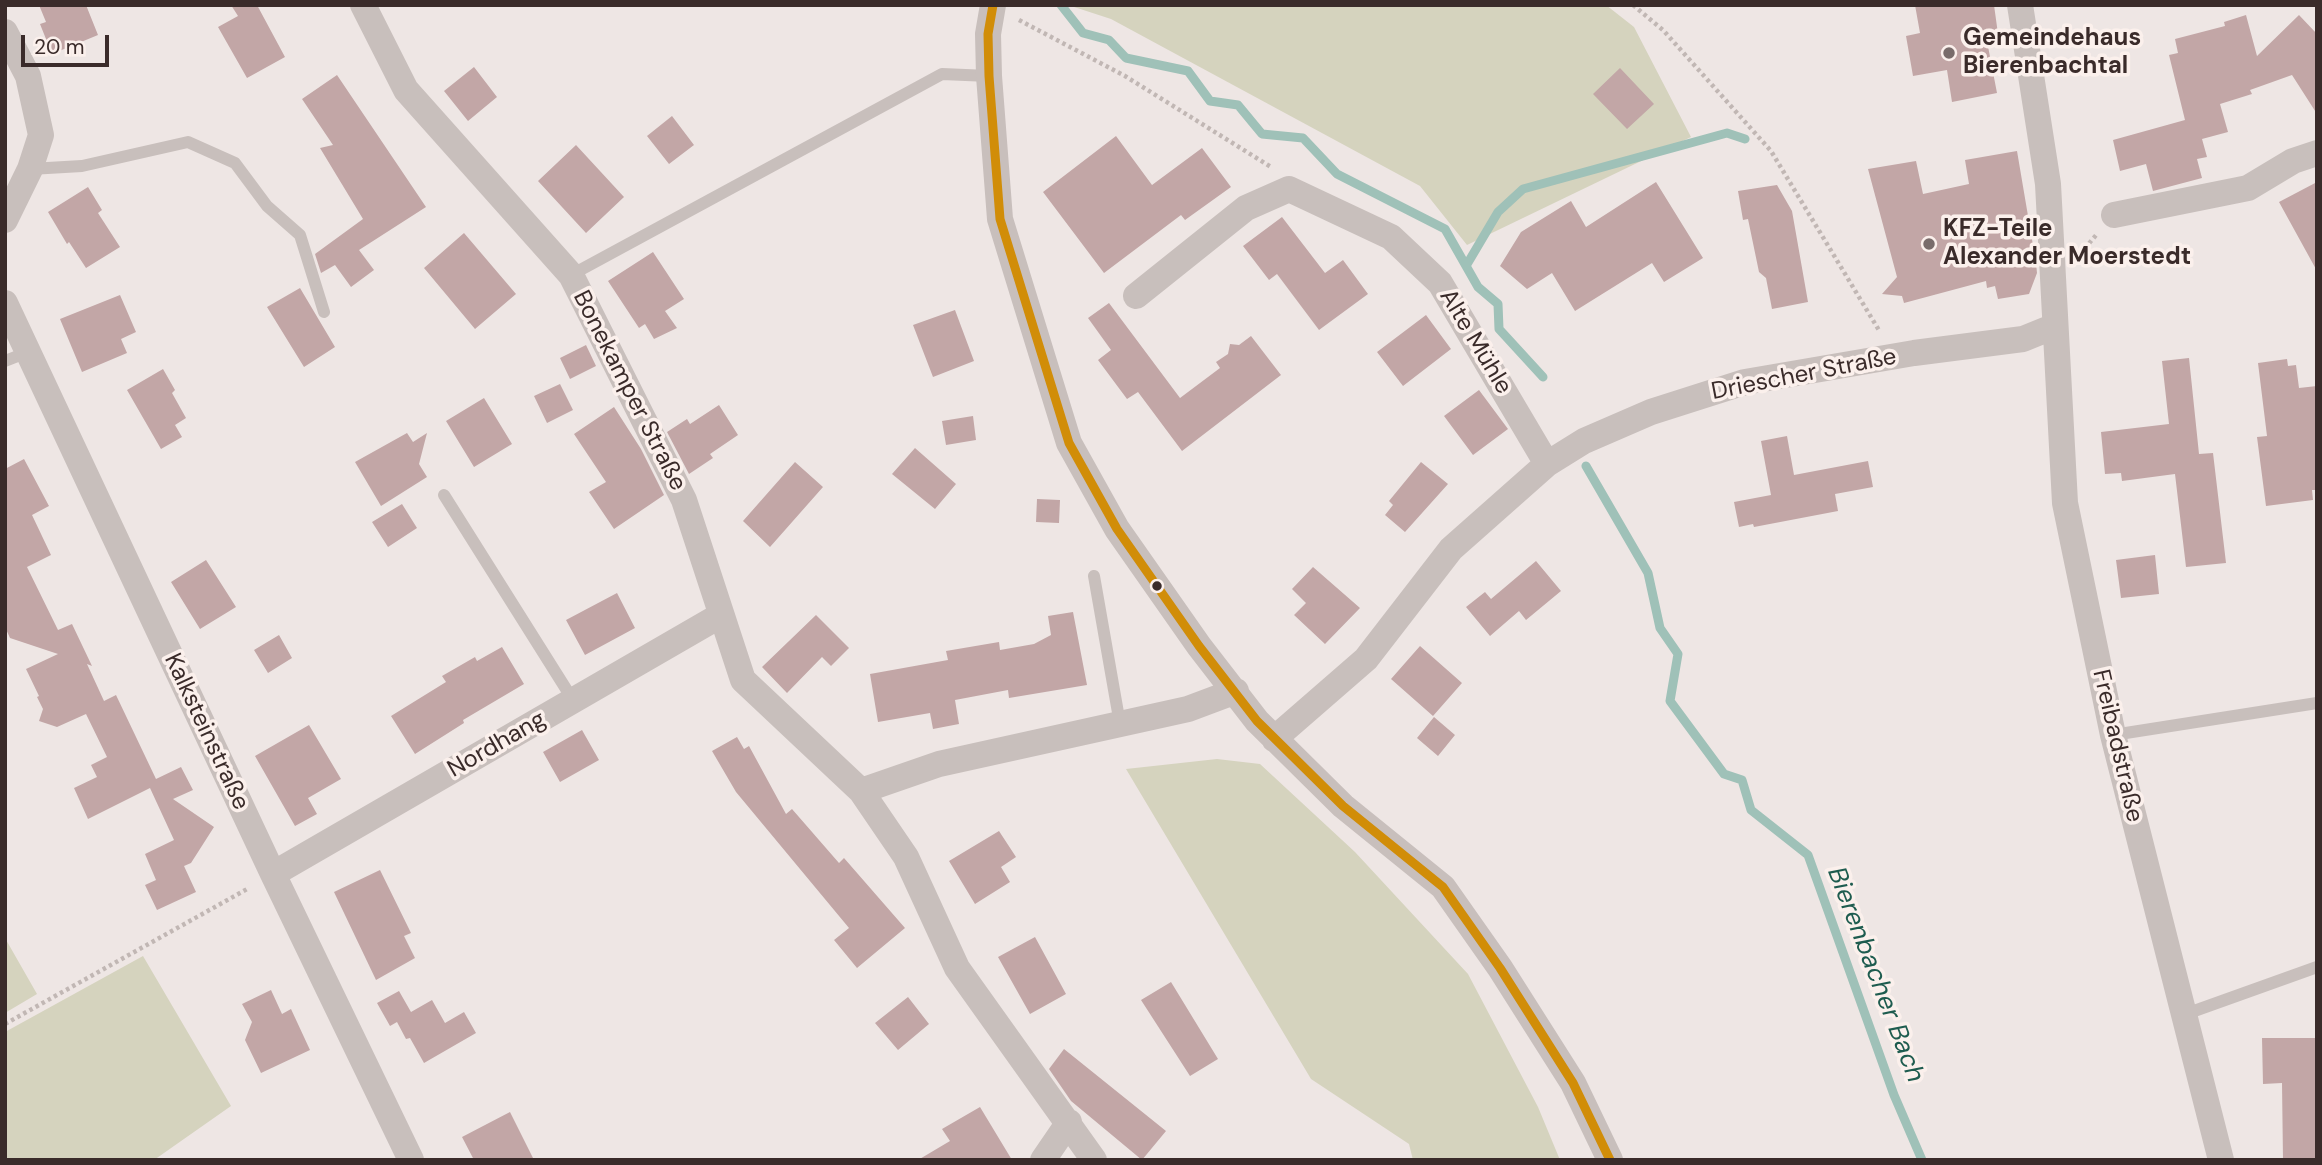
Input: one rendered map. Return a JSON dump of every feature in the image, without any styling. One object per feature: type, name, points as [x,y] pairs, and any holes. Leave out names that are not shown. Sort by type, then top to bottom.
[{"type":"street","name":"Bonekamper Straße","points":[[363,5],[406,90],[570,275],[684,500],[743,680],[861,790]]},
{"type":"street","points":[[2020,5],[2048,184],[2055,326]]},
{"type":"street","points":[[992,9],[988,34],[989,76],[1000,219],[1069,443],[1117,529],[1199,646],[1274,739],[1343,806],[1443,887],[1500,968],[1573,1083],[1610,1160]]},
{"type":"street","points":[[5,32],[28,76],[41,135],[30,169],[5,220]]},
{"type":"street","points":[[2114,215],[2248,188],[2293,161],[2317,153]]},
{"type":"street","points":[[1136,296],[1246,208],[1289,189]]},
{"type":"street","name":"Alte Mühle","points":[[1289,189],[1391,237],[1440,282],[1547,464]]},
{"type":"street","name":"Kalksteinstraße","points":[[5,303],[17,357],[411,1160]]},
{"type":"street","name":"Driescher Straße","points":[[1274,739],[1366,659],[1451,549],[1547,464],[1584,441],[1651,412],[1745,382],[2023,339],[2055,326]]},
{"type":"street","name":"Freibadstraße","points":[[2055,326],[2065,503],[2113,735],[2221,1160]]},
{"type":"street","name":"Nordhang","points":[[273,874],[721,615]]},
{"type":"street","points":[[1094,1160],[957,968],[906,857],[861,790],[939,764],[1188,709],[1236,691]]},
{"type":"street","points":[[1043,1160],[1069,1122]]},
{"type":"lane","points":[[570,275],[942,74],[989,76]]},
{"type":"lane","points":[[30,169],[82,166],[188,142],[235,163],[267,206],[299,235],[324,312]]},
{"type":"lane","points":[[444,495],[573,701]]},
{"type":"lane","points":[[1094,576],[1120,724]]},
{"type":"lane","points":[[2113,735],[2317,703]]},
{"type":"lane","points":[[2183,1015],[2317,967]]},
{"type":"path","points":[[1633,5],[1663,30],[1771,151],[1895,357]]},
{"type":"path","points":[[992,9],[1021,21],[1125,76],[1280,172],[1289,189]]},
{"type":"path","points":[[2053,277],[2061,274],[2114,215]]},
{"type":"path","points":[[5,1024],[273,874]]},
{"type":"shaded area","points":[[1068,5],[1606,5],[1634,27],[1691,137],[1467,245],[1420,186],[1111,19]]},
{"type":"shaded area","points":[[1217,759],[1260,764],[1355,852],[1468,974],[1538,1107],[1560,1160],[1413,1160],[1409,1144],[1311,1079],[1126,769]]},
{"type":"shaded area","points":[[5,938],[37,994],[5,1013]]},
{"type":"shaded area","points":[[143,956],[231,1106],[154,1160],[5,1160],[5,1032]]},
{"type":"building","points":[[39,5],[86,5],[98,35],[52,54],[40,24],[46,22]]},
{"type":"building","points":[[231,5],[257,5],[285,57],[247,78],[218,27],[238,16]]},
{"type":"building","name":"Gemeindehaus Bierenbachtal","points":[[1915,5],[1994,5],[1998,34],[1986,36],[1997,93],[1952,102],[1947,70],[1913,76],[1906,36],[1920,33]]},
{"type":"building","points":[[2246,15],[2257,56],[2299,15],[2317,34],[2317,114],[2292,75],[2250,90],[2252,94],[2220,104],[2228,132],[2202,139],[2207,157],[2197,159],[2202,178],[2153,191],[2146,164],[2120,171],[2113,140],[2185,120],[2169,55],[2178,53],[2175,39],[2225,26],[2224,22]]},
{"type":"building","points":[[474,67],[497,97],[468,121],[444,91]]},
{"type":"building","points":[[1620,68],[1654,104],[1627,129],[1593,94]]},
{"type":"building","points":[[337,75],[426,207],[359,250],[374,270],[351,287],[335,265],[321,273],[315,254],[363,219],[320,148],[333,145],[302,99]]},
{"type":"building","points":[[672,116],[694,145],[669,164],[647,136]]},
{"type":"building","points":[[1116,136],[1152,185],[1202,148],[1231,187],[1185,220],[1181,215],[1104,273],[1043,192]]},
{"type":"building","points":[[576,145],[624,197],[586,233],[538,181]]},
{"type":"building","points":[[2017,151],[2037,273],[2029,294],[1998,299],[1995,286],[1987,288],[1986,281],[1904,303],[1902,296],[1882,294],[1897,277],[1868,169],[1916,161],[1923,194],[1969,184],[1965,160]]},
{"type":"building","points":[[1656,182],[1703,258],[1664,282],[1652,263],[1575,311],[1552,273],[1527,289],[1500,266],[1521,232],[1571,201],[1586,227]]},
{"type":"building","points":[[2317,182],[2317,271],[2279,202]]},
{"type":"building","points":[[1777,185],[1792,211],[1808,302],[1772,309],[1766,278],[1759,272],[1748,219],[1743,220],[1738,191]]},
{"type":"building","points":[[88,187],[102,210],[98,213],[120,247],[86,268],[69,242],[67,244],[48,212]]},
{"type":"building","points":[[1282,217],[1325,273],[1343,260],[1368,294],[1319,330],[1277,274],[1269,280],[1243,246]]},
{"type":"building","points":[[464,233],[516,294],[475,329],[424,268]]},
{"type":"building","points":[[653,252],[684,299],[665,311],[677,328],[654,339],[645,324],[639,328],[608,281]]},
{"type":"building","points":[[300,288],[335,347],[304,367],[267,307]]},
{"type":"building","points":[[120,295],[136,332],[121,339],[127,353],[82,372],[60,319]]},
{"type":"building","points":[[1109,303],[1180,398],[1220,368],[1216,362],[1228,354],[1230,344],[1239,345],[1251,336],[1281,375],[1182,451],[1138,392],[1127,399],[1098,360],[1111,350],[1088,318]]},
{"type":"building","points":[[955,310],[974,361],[933,377],[913,325]]},
{"type":"building","points":[[1426,315],[1451,349],[1403,386],[1377,352]]},
{"type":"building","points":[[586,345],[596,366],[570,379],[560,358]]},
{"type":"building","points":[[2189,358],[2199,454],[2213,453],[2226,563],[2186,567],[2175,474],[2122,481],[2121,473],[2105,474],[2101,432],[2169,424],[2162,361]]},
{"type":"building","points":[[2287,359],[2288,366],[2296,365],[2299,388],[2317,386],[2317,490],[2312,490],[2313,500],[2266,506],[2257,437],[2267,436],[2258,363]]},
{"type":"building","points":[[163,369],[186,418],[175,425],[182,437],[161,449],[127,390]]},
{"type":"building","points":[[560,384],[573,410],[547,423],[534,396]]},
{"type":"building","points":[[1479,390],[1508,429],[1473,455],[1444,416]]},
{"type":"building","points":[[484,398],[512,444],[474,467],[446,421]]},
{"type":"building","points":[[719,405],[738,435],[710,454],[713,458],[689,474],[667,432],[687,419],[690,424]]},
{"type":"building","points":[[614,407],[641,449],[664,495],[614,529],[589,492],[606,482],[574,434]]},
{"type":"building","points":[[973,416],[976,440],[946,445],[942,421]]},
{"type":"building","points":[[407,433],[413,442],[427,433],[419,464],[427,477],[381,506],[355,462]]},
{"type":"building","points":[[1787,436],[1794,475],[1868,461],[1873,487],[1835,494],[1838,511],[1754,527],[1753,524],[1739,527],[1734,502],[1771,495],[1761,441]]},
{"type":"building","points":[[915,448],[956,484],[935,509],[892,474]]},
{"type":"building","points":[[24,459],[49,506],[32,515],[51,555],[27,567],[58,630],[72,624],[92,666],[87,664],[104,701],[116,695],[156,779],[181,767],[193,790],[173,799],[214,827],[191,863],[184,866],[196,892],[157,910],[145,885],[156,880],[145,854],[174,840],[150,788],[88,819],[74,788],[97,777],[91,765],[107,757],[86,714],[57,727],[39,721],[43,709],[26,669],[58,654],[10,638],[5,627],[5,469]]},
{"type":"building","points":[[795,462],[823,487],[770,547],[743,521]]},
{"type":"building","points":[[1421,462],[1448,484],[1405,532],[1385,515],[1393,505],[1389,501]]},
{"type":"building","points":[[1037,499],[1060,500],[1059,523],[1036,522]]},
{"type":"building","points":[[402,504],[417,528],[388,547],[372,522]]},
{"type":"building","points":[[2155,555],[2159,594],[2121,598],[2116,560]]},
{"type":"building","points":[[206,560],[236,607],[200,629],[171,582]]},
{"type":"building","points":[[1536,561],[1561,591],[1526,620],[1519,611],[1490,636],[1466,607],[1485,592],[1491,599]]},
{"type":"building","points":[[1313,567],[1360,608],[1325,644],[1294,615],[1306,603],[1292,589]]},
{"type":"building","points":[[617,593],[635,628],[585,655],[566,620]]},
{"type":"building","points":[[1073,612],[1087,685],[1009,698],[1008,690],[955,700],[959,724],[933,729],[930,713],[878,722],[870,674],[948,660],[946,651],[999,642],[1000,650],[1034,644],[1051,635],[1048,616]]},
{"type":"building","points":[[816,615],[849,648],[831,666],[822,657],[787,693],[762,667]]},
{"type":"building","points":[[279,635],[292,658],[268,673],[254,650]]},
{"type":"building","points":[[1420,646],[1462,683],[1433,716],[1391,679]]},
{"type":"building","points":[[502,647],[524,684],[463,720],[464,723],[415,754],[391,716],[446,682],[442,676],[475,657],[477,661]]},
{"type":"building","points":[[1434,717],[1455,735],[1438,756],[1417,738]]},
{"type":"building","points":[[309,725],[341,779],[308,798],[317,814],[295,826],[255,756]]},
{"type":"building","points":[[582,730],[599,760],[560,782],[543,752]]},
{"type":"building","points":[[737,737],[744,749],[749,746],[786,814],[792,809],[839,863],[844,858],[905,928],[857,968],[834,940],[849,928],[736,792],[712,751]]},
{"type":"building","points":[[999,831],[1016,857],[1001,867],[1010,882],[975,904],[949,861]]},
{"type":"building","points":[[380,870],[411,933],[404,936],[415,958],[376,980],[334,892]]},
{"type":"building","points":[[1035,937],[1066,994],[1030,1014],[998,957]]},
{"type":"building","points":[[1171,982],[1218,1059],[1190,1076],[1141,1000]]},
{"type":"building","points":[[271,990],[282,1014],[291,1009],[310,1050],[261,1073],[245,1040],[252,1022],[242,1004]]},
{"type":"building","points":[[399,991],[411,1012],[432,1000],[445,1023],[464,1012],[476,1033],[424,1063],[410,1038],[406,1039],[397,1022],[390,1026],[377,1003]]},
{"type":"building","points":[[908,997],[929,1024],[898,1050],[875,1023]]},
{"type":"building","points":[[2262,1038],[2317,1038],[2317,1160],[2283,1160],[2282,1083],[2263,1084]]},
{"type":"building","points":[[1064,1049],[1166,1131],[1142,1160],[1071,1101],[1049,1069]]},
{"type":"building","points":[[980,1107],[1012,1160],[918,1160],[950,1141],[942,1129]]},
{"type":"building","points":[[510,1112],[534,1160],[474,1160],[462,1137]]},
{"type":"waterway","name":"Bierenbacher Bach","points":[[1061,5],[1083,33],[1109,40],[1126,58],[1188,71],[1210,101],[1238,105],[1262,134],[1303,138],[1337,174],[1445,229],[1478,287],[1498,304],[1499,329],[1543,377]]},
{"type":"waterway","points":[[1466,266],[1498,212],[1523,189],[1727,133],[1745,139]]},
{"type":"waterway","name":"Bierenbacher Bach","points":[[1586,466],[1648,573],[1660,628],[1678,654],[1670,701],[1724,774],[1742,780],[1751,810],[1808,855],[1894,1095],[1922,1160]]},
{"type":"transit line","points":[[993,5],[988,34],[989,76],[1000,219],[1069,443],[1117,529],[1199,646],[1257,721],[1343,806],[1443,887],[1500,968],[1573,1083],[1610,1160]]},
{"type":"place","name":"Gemeindehaus Bierenbachtal","points":[[1949,53]]},
{"type":"place","name":"KFZ-Teile Alexander Moerstedt","points":[[1929,244]]}]
